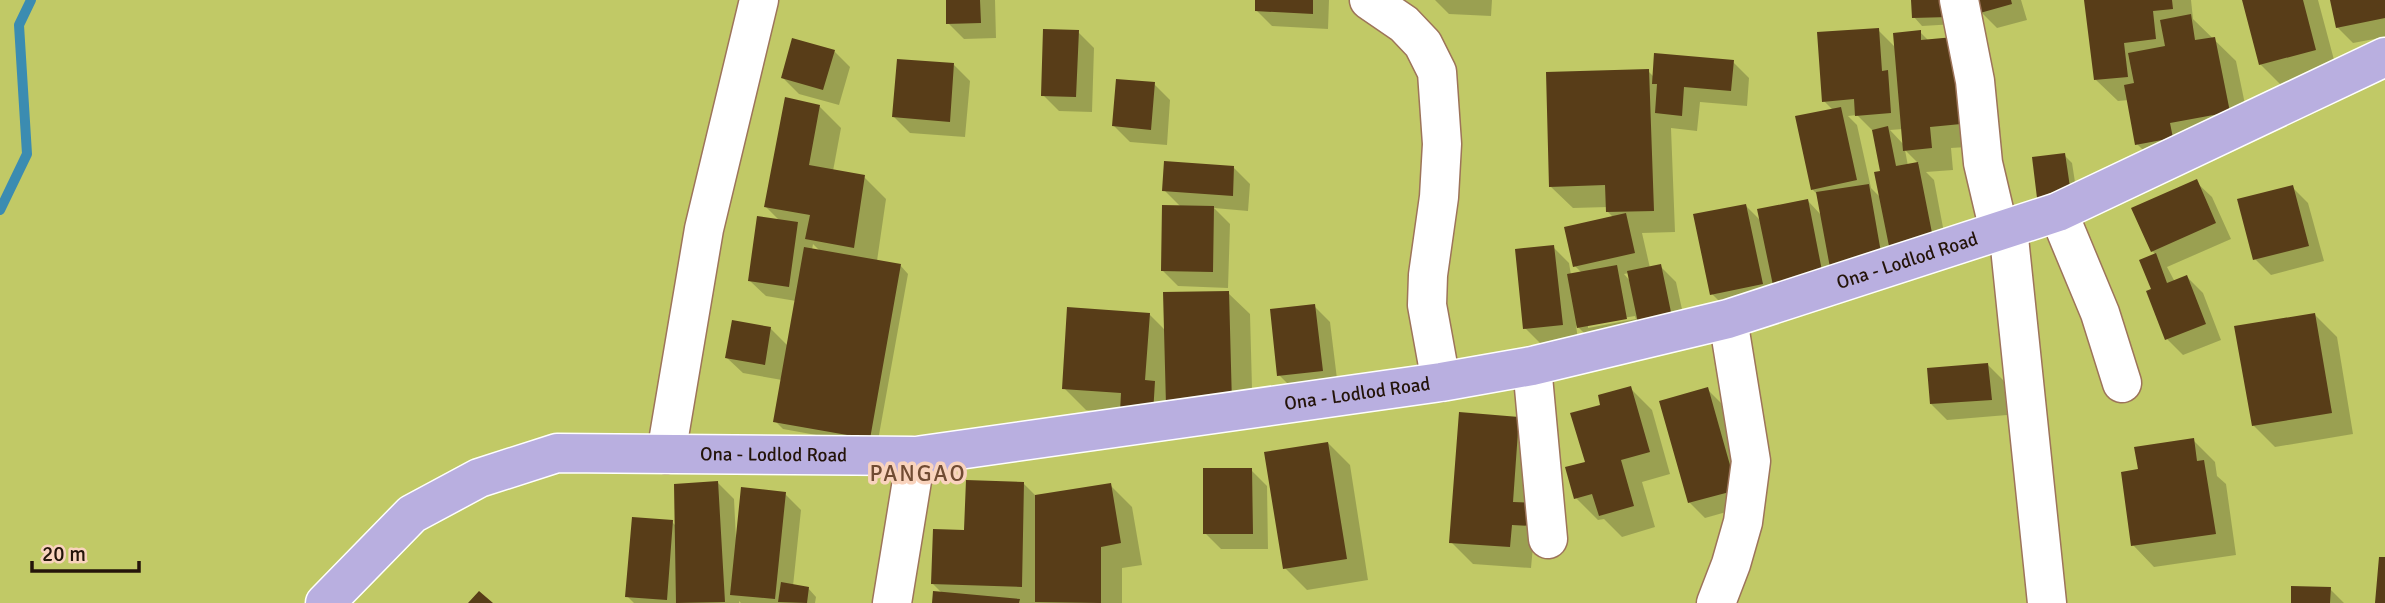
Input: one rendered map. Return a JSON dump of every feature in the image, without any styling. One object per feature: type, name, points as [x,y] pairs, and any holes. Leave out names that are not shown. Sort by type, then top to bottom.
[{"type":"main road","name":"Ona - Lodlod Road","points":[[325,603],[412,514],[479,478],[557,453],[916,456],[1441,382],[1532,366],[1728,319],[2058,212],[2385,57]]},
{"type":"street","points":[[666,454],[705,229],[759,0]]},
{"type":"street","points":[[1369,0],[1404,24],[1423,44],[1437,72],[1441,157],[1427,305],[1441,382]]},
{"type":"street","points":[[1959,0],[1975,80],[1983,163],[2004,230],[2047,603]]},
{"type":"street","points":[[2058,212],[2100,313],[2122,383]]},
{"type":"street","points":[[1716,603],[1743,523],[1751,461],[1728,319]]},
{"type":"street","points":[[1532,366],[1548,539]]},
{"type":"street","points":[[892,603],[916,456]]},
{"type":"green space","points":[[0,0],[2385,0],[2385,603],[0,603]]},
{"type":"building","points":[[946,0],[980,0],[981,23],[946,24]]},
{"type":"building","points":[[1255,0],[1313,0],[1313,14],[1255,11]]},
{"type":"building","points":[[1911,0],[1948,0],[1949,17],[1912,18]]},
{"type":"building","points":[[1976,0],[2011,0],[2012,4],[1980,13]]},
{"type":"building","points":[[2084,0],[2172,0],[2173,9],[2153,11],[2156,39],[2124,43],[2128,77],[2094,80]]},
{"type":"building","points":[[2242,0],[2303,0],[2316,50],[2259,65]]},
{"type":"building","points":[[2330,0],[2385,0],[2385,18],[2336,28]]},
{"type":"building","points":[[2191,14],[2195,40],[2215,37],[2230,112],[2170,123],[2173,138],[2135,145],[2124,85],[2134,83],[2128,53],[2165,46],[2160,20]]},
{"type":"building","points":[[1879,28],[1882,71],[1888,70],[1891,113],[1855,116],[1854,99],[1822,102],[1817,32]]},
{"type":"building","points":[[1043,29],[1079,30],[1076,97],[1041,96]]},
{"type":"building","points":[[1921,30],[1921,40],[1954,37],[1961,124],[1930,127],[1932,148],[1903,151],[1893,33]]},
{"type":"building","points":[[792,38],[835,50],[823,90],[781,78]]},
{"type":"building","points":[[1654,53],[1734,60],[1731,91],[1684,87],[1682,116],[1655,113],[1657,84],[1652,84]]},
{"type":"building","points":[[897,59],[954,63],[950,122],[892,117]]},
{"type":"building","points":[[1649,69],[1654,211],[1606,212],[1605,185],[1549,187],[1546,72]]},
{"type":"building","points":[[1116,79],[1155,82],[1151,130],[1112,126]]},
{"type":"building","points":[[785,97],[820,105],[809,165],[865,175],[854,248],[805,239],[810,215],[764,207]]},
{"type":"building","points":[[1841,107],[1857,180],[1811,190],[1795,116]]},
{"type":"building","points":[[1888,126],[1896,166],[1918,162],[1934,243],[1890,251],[1874,172],[1880,171],[1872,130]]},
{"type":"building","points":[[2065,153],[2071,194],[2037,198],[2032,157]]},
{"type":"building","points":[[1164,161],[1234,166],[1233,196],[1162,191]]},
{"type":"building","points":[[2197,179],[2216,223],[2151,252],[2131,208]]},
{"type":"building","points":[[1869,184],[1883,264],[1831,273],[1816,192]]},
{"type":"building","points":[[2293,185],[2309,246],[2253,260],[2237,199]]},
{"type":"building","points":[[1808,199],[1824,281],[1774,290],[1757,209]]},
{"type":"building","points":[[1746,204],[1763,284],[1710,295],[1693,214]]},
{"type":"building","points":[[1162,205],[1214,206],[1213,272],[1161,271]]},
{"type":"building","points":[[1626,213],[1635,253],[1573,267],[1564,227]]},
{"type":"building","points":[[757,216],[798,222],[789,287],[748,281]]},
{"type":"building","points":[[1554,245],[1563,325],[1523,329],[1515,249]]},
{"type":"building","points":[[804,247],[901,264],[870,439],[773,422]]},
{"type":"building","points":[[2156,253],[2167,283],[2187,275],[2206,324],[2165,340],[2146,291],[2151,289],[2139,260]]},
{"type":"building","points":[[1661,264],[1672,317],[1638,323],[1627,271]]},
{"type":"building","points":[[1617,265],[1627,319],[1577,328],[1567,274]]},
{"type":"building","points":[[1229,291],[1232,404],[1166,405],[1163,292]]},
{"type":"building","points":[[1315,304],[1323,371],[1277,376],[1270,309]]},
{"type":"building","points":[[1067,307],[1150,313],[1145,380],[1155,381],[1153,414],[1120,412],[1121,393],[1062,389]]},
{"type":"building","points":[[2315,313],[2332,413],[2252,426],[2234,326]]},
{"type":"building","points":[[732,320],[771,327],[765,365],[725,358]]},
{"type":"building","points":[[1988,363],[1992,400],[1930,404],[1927,368]]},
{"type":"building","points":[[1631,386],[1650,452],[1621,460],[1634,506],[1599,516],[1592,494],[1574,499],[1565,467],[1585,462],[1570,413],[1600,405],[1598,395]]},
{"type":"building","points":[[1708,387],[1737,490],[1688,503],[1659,401]]},
{"type":"building","points":[[1459,412],[1519,417],[1513,502],[1536,503],[1534,526],[1512,525],[1510,547],[1449,543]]},
{"type":"building","points":[[2194,438],[2197,461],[2204,460],[2216,534],[2131,546],[2121,472],[2138,469],[2134,447]]},
{"type":"building","points":[[1328,442],[1347,559],[1283,569],[1264,452]]},
{"type":"building","points":[[1203,468],[1252,468],[1253,534],[1203,534]]},
{"type":"building","points":[[966,480],[1024,482],[1022,587],[931,584],[933,529],[964,530]]},
{"type":"building","points":[[718,481],[725,602],[676,603],[674,484]]},
{"type":"building","points":[[1111,483],[1121,543],[1101,547],[1101,603],[1035,602],[1035,495]]},
{"type":"building","points":[[741,487],[786,492],[775,599],[730,595]]},
{"type":"building","points":[[632,517],[673,520],[667,600],[625,597]]},
{"type":"building","points":[[2379,557],[2385,557],[2385,603],[2375,603]]},
{"type":"building","points":[[781,582],[809,587],[807,603],[778,602]]},
{"type":"building","points":[[2291,586],[2331,587],[2330,603],[2291,603]]},
{"type":"building","points":[[479,591],[493,603],[468,603]]},
{"type":"building","points":[[933,591],[1020,599],[1019,603],[932,603]]},
{"type":"waterway","points":[[0,210],[27,154],[19,25],[31,0]]},
{"type":"district","name":"PANGAO","points":[[918,473]]}]
